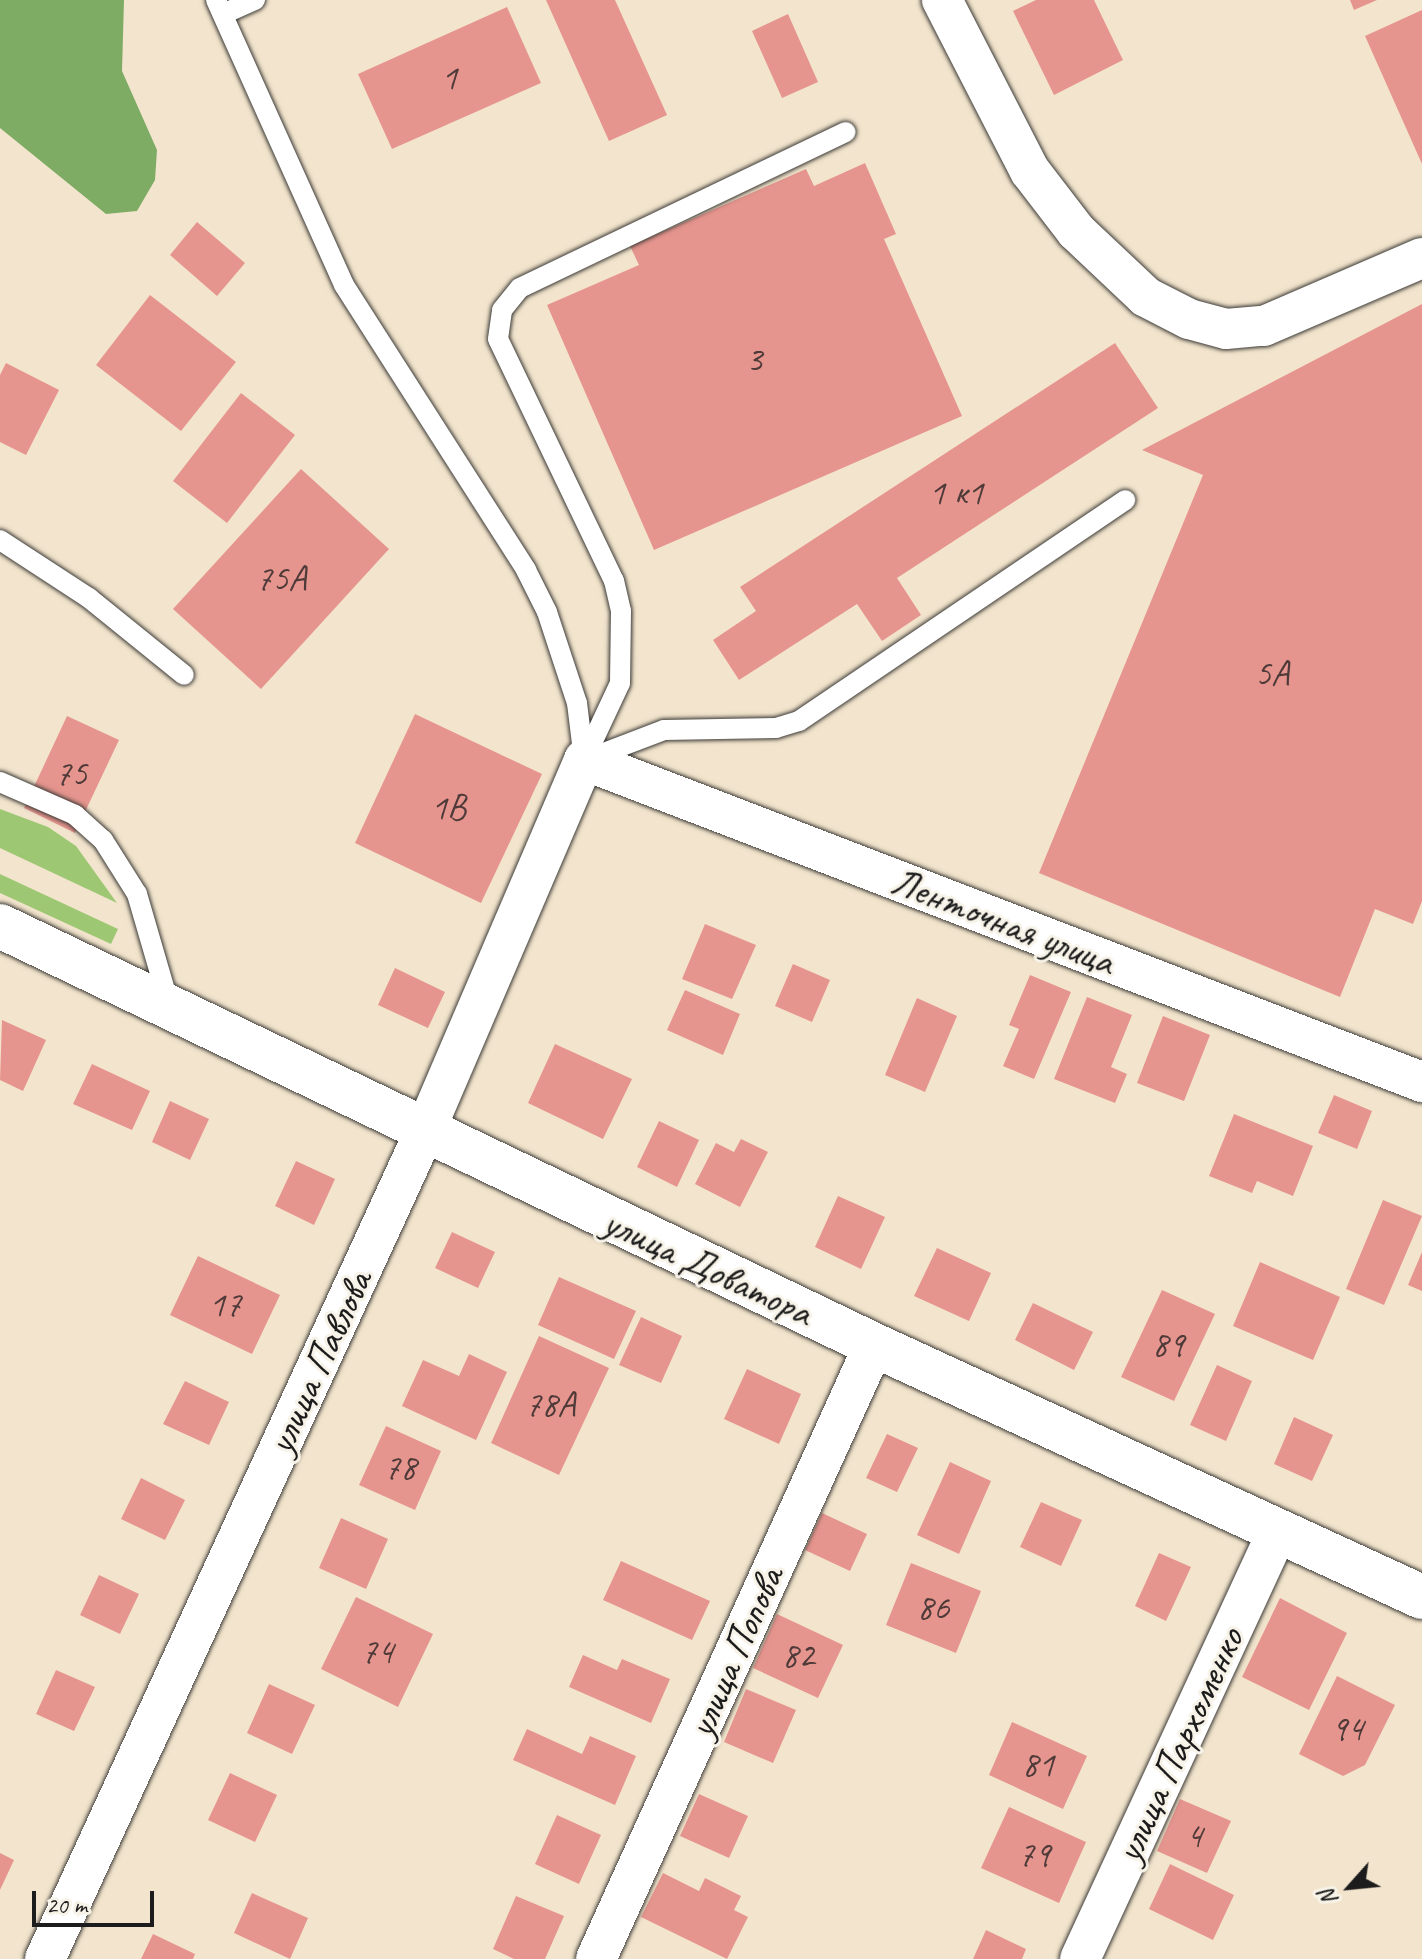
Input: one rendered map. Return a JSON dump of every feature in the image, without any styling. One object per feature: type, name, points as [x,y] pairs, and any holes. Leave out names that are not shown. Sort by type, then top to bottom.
[{"type":"main road","name":"улица Доватора","points":[[2,931],[170,1007],[874,1345],[1422,1597]]},
{"type":"street","points":[[942,0],[1030,171],[1076,231],[1146,297],[1189,319],[1226,329],[1264,326],[1422,258]]},
{"type":"street","name":"Ленточная улица","points":[[584,760],[1422,1082]]},
{"type":"street","name":"улица Павлова","points":[[45,1959],[425,1131],[584,760]]},
{"type":"street","name":"улица Попова","points":[[596,1959],[874,1345]]},
{"type":"street","name":"улица Пархоменко","points":[[1080,1959],[1278,1530]]},
{"type":"lane","points":[[255,0],[219,7],[344,285],[526,570],[547,612],[577,703],[584,760]]},
{"type":"lane","points":[[584,760],[620,683],[621,611],[614,581],[498,339],[502,310],[520,288],[845,132]]},
{"type":"lane","points":[[584,760],[664,730],[776,728],[799,721],[1125,500]]},
{"type":"lane","points":[[0,540],[89,598],[184,675]]},
{"type":"lane","points":[[0,782],[75,815],[103,840],[137,894],[170,1007]]},
{"type":"green space","points":[[0,0],[124,0],[122,71],[157,150],[155,180],[137,211],[106,214],[0,128]]},
{"type":"green space","points":[[0,809],[48,827],[76,846],[117,903],[0,848]]},
{"type":"green space","points":[[0,874],[118,929],[111,944],[0,893]]},
{"type":"building","points":[[546,0],[615,0],[667,115],[609,141]]},
{"type":"building","points":[[1036,0],[1094,0],[1123,60],[1054,95],[1013,11]]},
{"type":"building","points":[[1350,0],[1377,0],[1354,10]]},
{"type":"building","points":[[507,7],[541,83],[392,149],[358,74]]},
{"type":"building","points":[[1422,10],[1422,164],[1365,36]]},
{"type":"building","points":[[788,14],[818,82],[782,98],[752,31]]},
{"type":"building","points":[[865,163],[896,234],[884,239],[962,416],[654,550],[547,305],[639,265],[630,246],[806,169],[814,186]]},
{"type":"building","points":[[197,222],[245,263],[217,296],[170,255]]},
{"type":"building","points":[[150,295],[236,362],[181,431],[96,365]]},
{"type":"building","points":[[1422,304],[1422,901],[1413,924],[1375,909],[1340,997],[1039,873],[1203,475],[1142,450]]},
{"type":"building","points":[[1115,343],[1158,408],[897,578],[921,615],[882,641],[857,604],[739,680],[713,640],[756,611],[740,587]]},
{"type":"building","points":[[6,363],[59,390],[26,455],[0,442],[0,375]]},
{"type":"building","points":[[241,393],[295,435],[227,523],[173,481]]},
{"type":"building","points":[[301,469],[389,549],[261,689],[173,609]]},
{"type":"building","points":[[415,714],[542,774],[481,903],[355,843]]},
{"type":"building","points":[[67,716],[119,740],[75,833],[24,808]]},
{"type":"building","points":[[705,924],[756,945],[732,999],[682,979]]},
{"type":"building","points":[[793,964],[830,980],[812,1022],[775,1006]]},
{"type":"building","points":[[395,968],[445,992],[428,1028],[378,1005]]},
{"type":"building","points":[[1030,975],[1071,992],[1034,1079],[1003,1066],[1019,1029],[1009,1025]]},
{"type":"building","points":[[685,990],[740,1014],[723,1055],[667,1030]]},
{"type":"building","points":[[1087,997],[1132,1015],[1111,1067],[1127,1074],[1115,1103],[1054,1079]]},
{"type":"building","points":[[917,998],[957,1016],[925,1092],[885,1075]]},
{"type":"building","points":[[1163,1016],[1210,1035],[1184,1101],[1137,1083]]},
{"type":"building","points":[[2,1020],[46,1040],[23,1091],[0,1080]]},
{"type":"building","points":[[555,1044],[632,1079],[603,1139],[528,1103]]},
{"type":"building","points":[[92,1064],[150,1091],[132,1130],[73,1104]]},
{"type":"building","points":[[1334,1095],[1372,1111],[1357,1149],[1318,1133]]},
{"type":"building","points":[[170,1101],[209,1119],[190,1160],[152,1142]]},
{"type":"building","points":[[1234,1114],[1313,1146],[1293,1196],[1257,1181],[1252,1193],[1209,1176]]},
{"type":"building","points":[[659,1121],[699,1140],[677,1187],[637,1167]]},
{"type":"building","points":[[741,1139],[768,1152],[740,1207],[695,1184],[716,1143],[734,1152]]},
{"type":"building","points":[[296,1161],[335,1179],[314,1225],[275,1206]]},
{"type":"building","points":[[838,1196],[885,1217],[861,1269],[815,1247]]},
{"type":"building","points":[[1383,1200],[1422,1216],[1384,1305],[1346,1289]]},
{"type":"building","points":[[452,1232],[495,1252],[478,1288],[435,1268]]},
{"type":"building","points":[[937,1248],[991,1273],[969,1321],[914,1296]]},
{"type":"building","points":[[1422,1252],[1422,1291],[1408,1285]]},
{"type":"building","points":[[198,1256],[280,1295],[252,1354],[170,1315]]},
{"type":"building","points":[[1260,1262],[1340,1297],[1313,1360],[1233,1326]]},
{"type":"building","points":[[559,1277],[636,1311],[614,1359],[538,1325]]},
{"type":"building","points":[[1162,1290],[1215,1314],[1174,1401],[1121,1377]]},
{"type":"building","points":[[1033,1303],[1093,1332],[1074,1370],[1015,1340]]},
{"type":"building","points":[[641,1317],[682,1336],[661,1383],[619,1365]]},
{"type":"building","points":[[539,1336],[609,1368],[559,1475],[491,1443]]},
{"type":"building","points":[[469,1354],[507,1372],[476,1440],[402,1406],[423,1360],[459,1376]]},
{"type":"building","points":[[1217,1365],[1252,1381],[1226,1441],[1190,1425]]},
{"type":"building","points":[[747,1369],[801,1394],[779,1444],[724,1419]]},
{"type":"building","points":[[185,1381],[229,1402],[209,1445],[163,1424]]},
{"type":"building","points":[[1294,1417],[1333,1435],[1312,1481],[1274,1464]]},
{"type":"building","points":[[386,1426],[441,1451],[415,1510],[359,1485]]},
{"type":"building","points":[[887,1434],[918,1448],[897,1492],[866,1478]]},
{"type":"building","points":[[950,1462],[991,1481],[959,1554],[917,1535]]},
{"type":"building","points":[[141,1478],[185,1500],[165,1540],[121,1519]]},
{"type":"building","points":[[1041,1502],[1082,1520],[1061,1566],[1020,1547]]},
{"type":"building","points":[[822,1513],[867,1534],[850,1571],[805,1550]]},
{"type":"building","points":[[341,1518],[388,1539],[366,1589],[319,1568]]},
{"type":"building","points":[[1159,1553],[1191,1567],[1166,1621],[1135,1606]]},
{"type":"building","points":[[621,1561],[710,1601],[692,1640],[603,1600]]},
{"type":"building","points":[[911,1563],[981,1591],[956,1653],[886,1625]]},
{"type":"building","points":[[99,1575],[139,1594],[120,1634],[80,1615]]},
{"type":"building","points":[[356,1597],[433,1634],[398,1707],[321,1669]]},
{"type":"building","points":[[1280,1598],[1347,1633],[1309,1710],[1242,1677]]},
{"type":"building","points":[[777,1614],[843,1645],[818,1698],[753,1668]]},
{"type":"building","points":[[583,1655],[617,1670],[622,1659],[670,1679],[651,1723],[569,1687]]},
{"type":"building","points":[[56,1670],[95,1687],[74,1731],[36,1714]]},
{"type":"building","points":[[1337,1676],[1395,1705],[1365,1765],[1343,1776],[1299,1754]]},
{"type":"building","points":[[269,1684],[315,1705],[292,1754],[247,1733]]},
{"type":"building","points":[[746,1689],[796,1710],[773,1763],[724,1742]]},
{"type":"building","points":[[1012,1722],[1087,1756],[1063,1809],[989,1775]]},
{"type":"building","points":[[527,1729],[582,1754],[590,1736],[636,1756],[615,1805],[513,1760]]},
{"type":"building","points":[[230,1773],[277,1795],[255,1842],[208,1820]]},
{"type":"building","points":[[699,1794],[748,1816],[729,1858],[680,1836]]},
{"type":"building","points":[[1180,1799],[1231,1821],[1207,1873],[1157,1851]]},
{"type":"building","points":[[1009,1807],[1086,1842],[1059,1903],[981,1868]]},
{"type":"building","points":[[557,1815],[601,1835],[579,1884],[535,1864]]},
{"type":"building","points":[[0,1853],[14,1860],[0,1890]]},
{"type":"building","points":[[1170,1864],[1234,1895],[1213,1940],[1149,1909]]},
{"type":"building","points":[[663,1873],[699,1891],[705,1878],[741,1896],[734,1910],[748,1917],[727,1959],[641,1917]]},
{"type":"building","points":[[252,1893],[308,1918],[290,1959],[234,1933]]},
{"type":"building","points":[[516,1896],[564,1916],[545,1959],[514,1959],[493,1949]]},
{"type":"building","points":[[986,1930],[1026,1949],[1022,1959],[973,1959]]},
{"type":"building","points":[[153,1934],[195,1954],[193,1959],[141,1959]]}]
